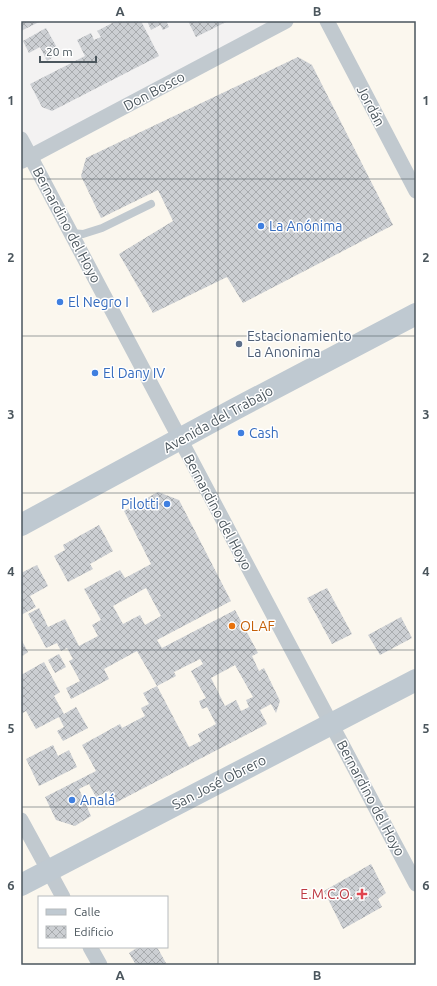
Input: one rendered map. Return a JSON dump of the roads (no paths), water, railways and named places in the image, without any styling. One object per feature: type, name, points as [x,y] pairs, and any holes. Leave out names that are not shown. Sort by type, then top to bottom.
[{"type":"street","name":"Don Bosco","points":[[26,159],[286,21]]},
{"type":"street","name":"Jordán","points":[[327,21],[416,191]]},
{"type":"street","name":"Bernardino del Hoyo","points":[[21,139],[26,159],[71,233],[416,884]]},
{"type":"street","name":"Avenida del Trabajo","points":[[21,525],[237,408],[416,314]]},
{"type":"street","name":"San José Obrero","points":[[21,885],[416,680]]},
{"type":"street","points":[[21,820],[62,896]]},
{"type":"street","points":[[91,948],[100,965]]},
{"type":"lane","points":[[71,233],[83,234],[102,228],[151,204]]},
{"type":"place","name":"La Anónima","points":[[261,226]]},
{"type":"place","name":"El Negro I","points":[[60,302]]},
{"type":"place","name":"Estacionamiento La Anonima","points":[[239,344]]},
{"type":"place","name":"El Dany IV","points":[[95,373]]},
{"type":"place","name":"Cash","points":[[241,433]]},
{"type":"place","name":"Pilotti","points":[[167,504]]},
{"type":"place","name":"OLAF","points":[[232,626]]},
{"type":"place","name":"Analá","points":[[72,800]]},
{"type":"place","name":"E.M.C.O.","points":[[362,894]]}]
